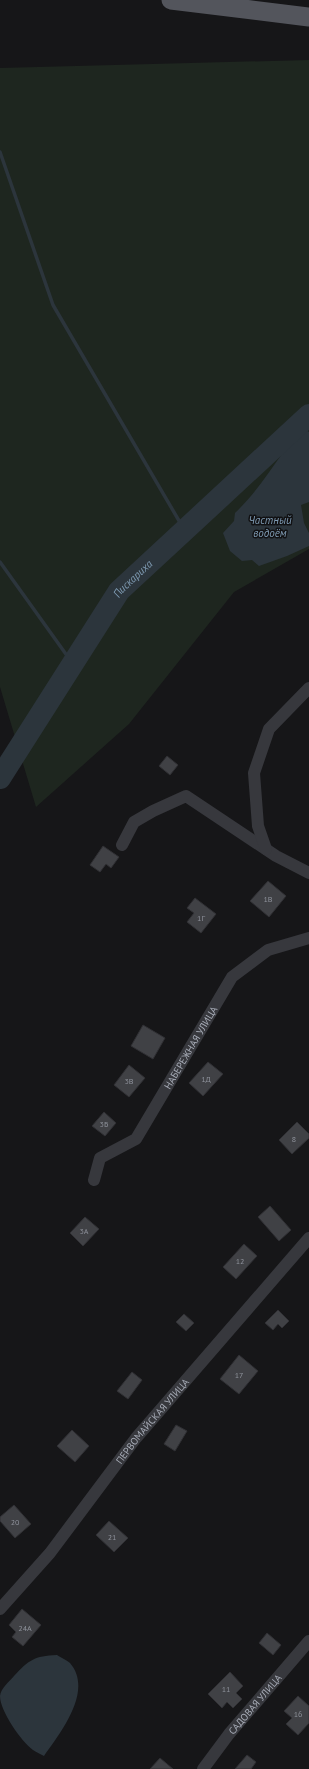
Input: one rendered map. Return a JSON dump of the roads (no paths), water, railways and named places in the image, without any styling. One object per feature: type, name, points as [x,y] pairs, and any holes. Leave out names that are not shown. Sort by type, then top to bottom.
[{"type":"main road","points":[[171,0],[309,17]]},
{"type":"street","points":[[266,849],[258,826],[254,773],[269,729],[309,688]]},
{"type":"street","points":[[122,845],[134,822],[153,811],[186,796],[266,849],[309,874]]},
{"type":"street","name":"НАБЕРЕЖНАЯ УЛИЦА","points":[[94,1180],[100,1158],[136,1139],[232,977],[268,950],[309,938]]},
{"type":"street","name":"ПЕРВОМАЙСКАЯ УЛИЦА","points":[[0,1609],[50,1553],[136,1438],[309,1238]]},
{"type":"street","name":"САДОВАЯ УЛИЦА","points":[[203,1769],[229,1734],[309,1641]]},
{"type":"water","name":"Частный водоём","points":[[304,428],[309,432],[309,502],[301,505],[304,523],[309,533],[309,546],[259,566],[252,560],[242,561],[230,551],[223,533],[234,521],[235,513],[254,492],[287,447]]},
{"type":"water","points":[[57,1655],[70,1663],[76,1674],[78,1686],[77,1699],[66,1724],[44,1756],[28,1746],[17,1733],[3,1710],[0,1696],[6,1685],[32,1660],[43,1656]]},
{"type":"waterway","points":[[0,152],[53,305],[185,531]]},
{"type":"waterway","name":"Пискариха","points":[[0,778],[119,591],[309,415]]},
{"type":"waterway","points":[[0,562],[73,664]]}]
